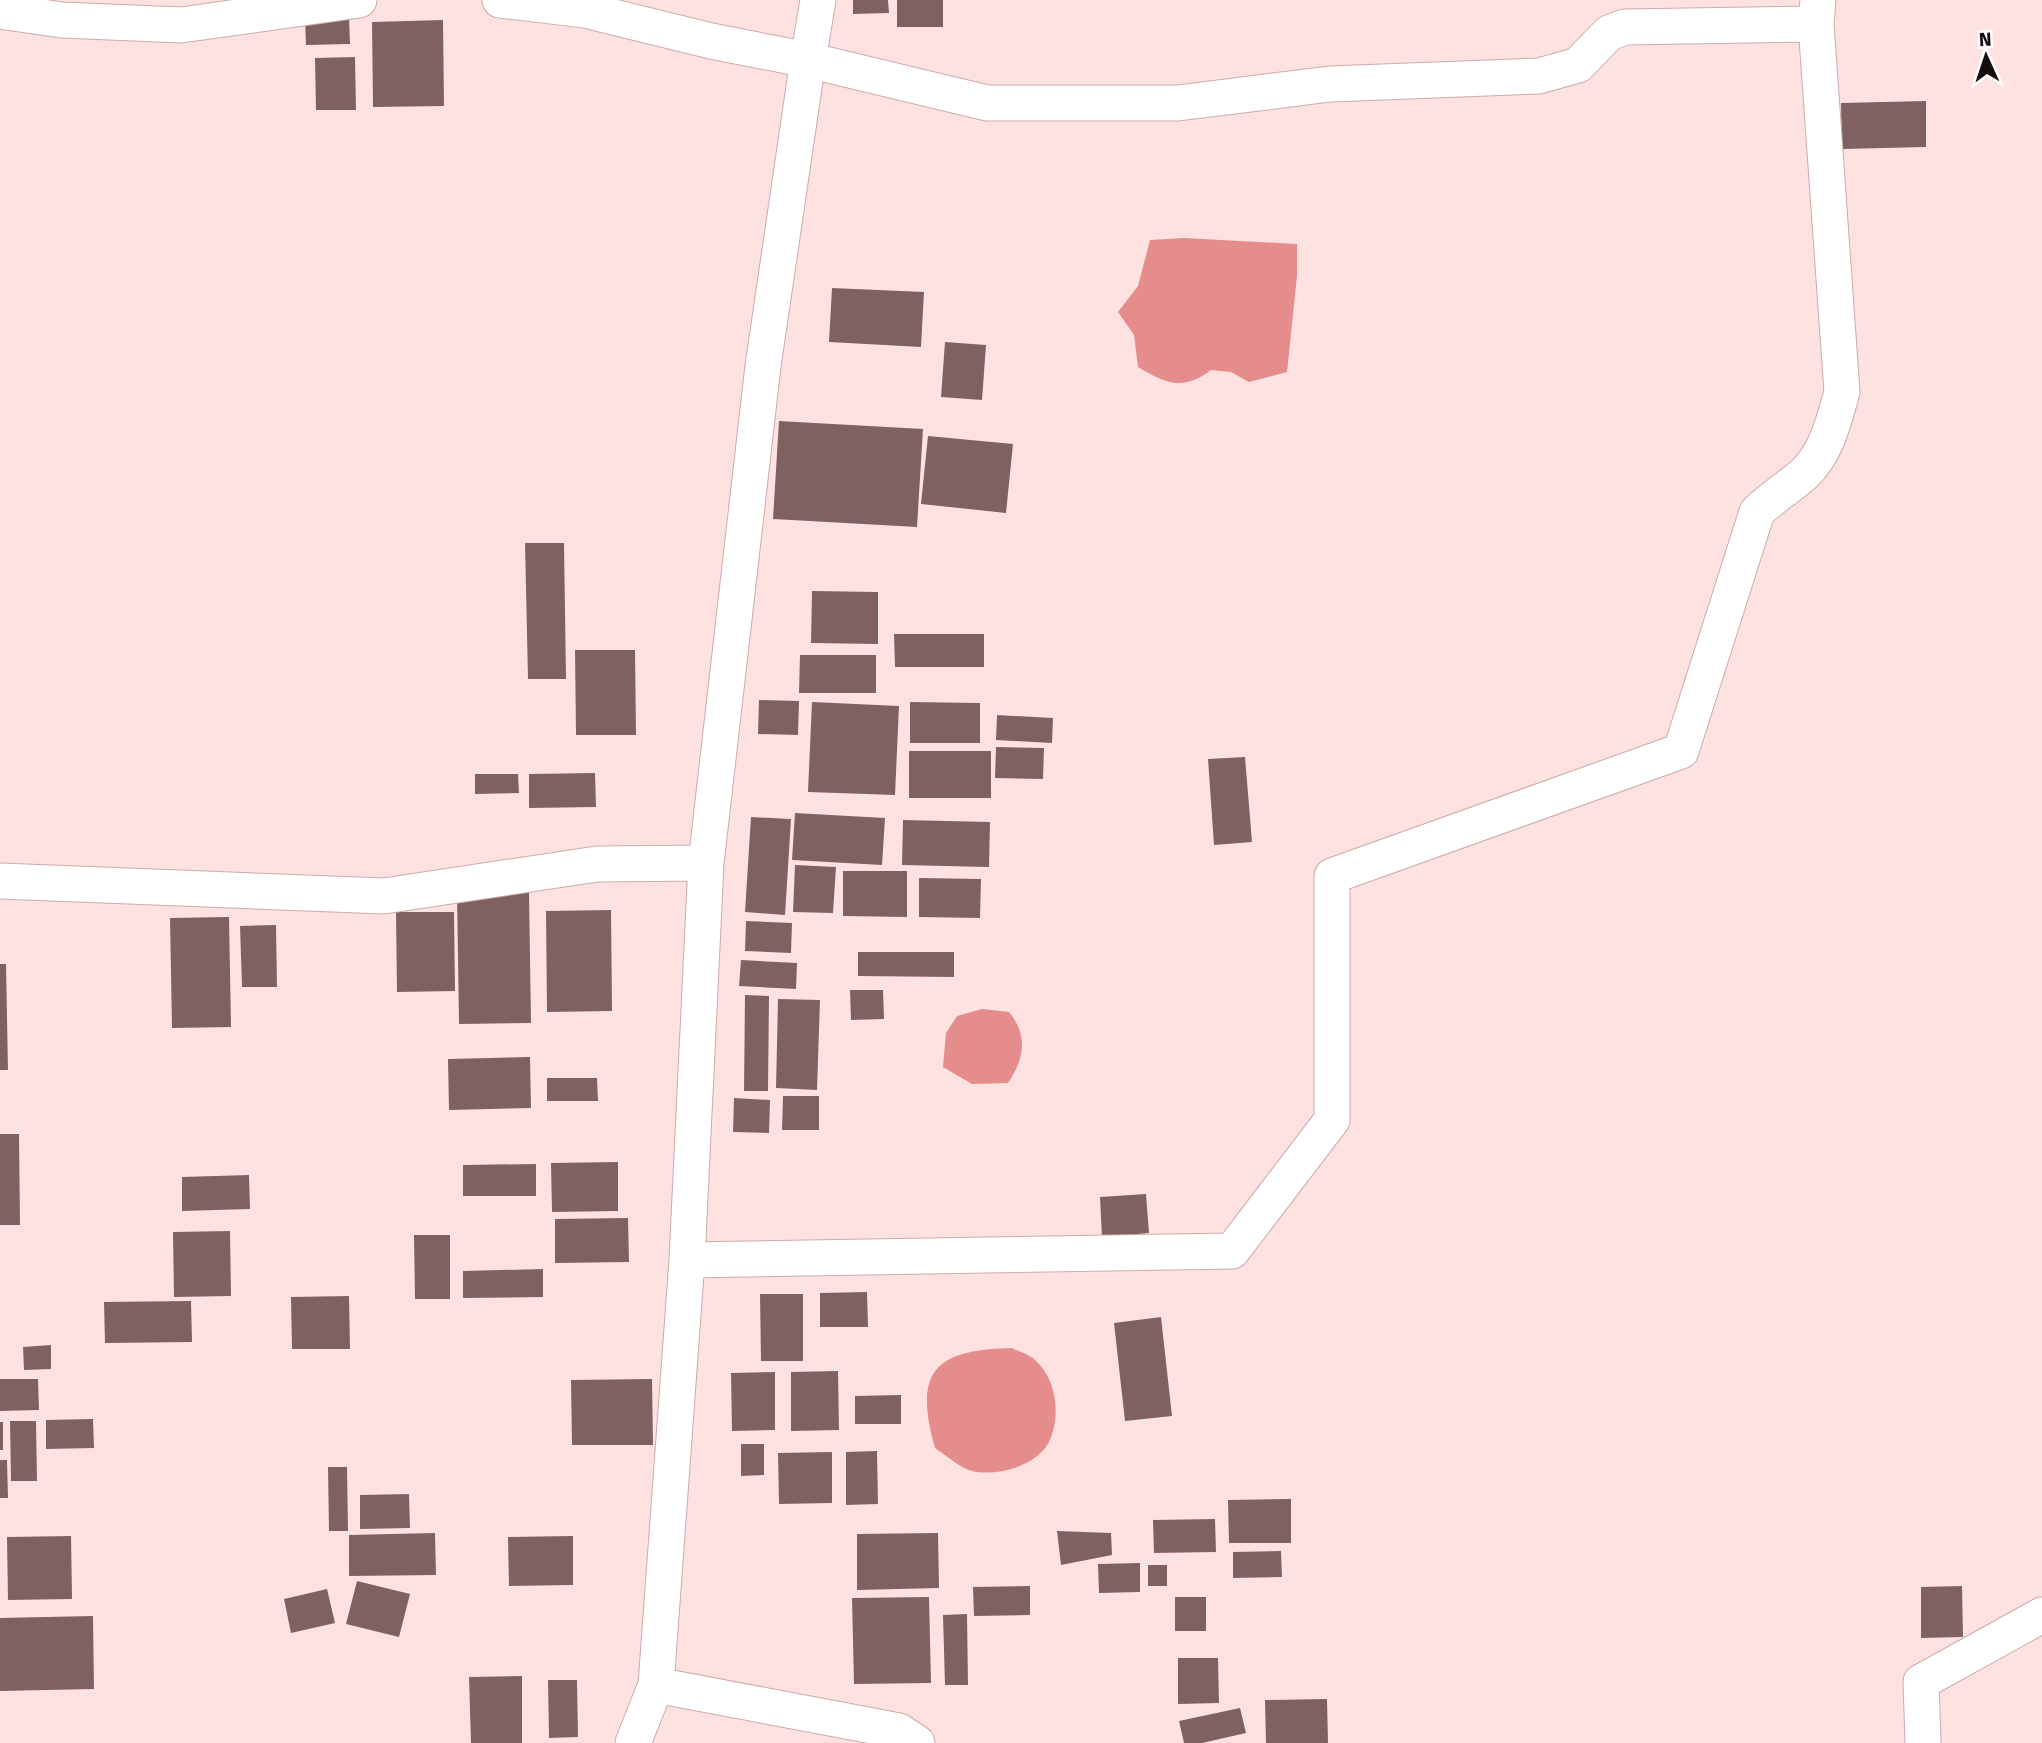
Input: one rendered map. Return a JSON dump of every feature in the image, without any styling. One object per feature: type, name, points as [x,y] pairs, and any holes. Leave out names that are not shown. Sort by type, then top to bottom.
[{"type":"street","points":[[0,11],[62,20],[181,25],[359,0]]},
{"type":"street","points":[[500,0],[584,10],[987,103],[1178,103],[1330,84],[1539,76],[1578,65],[1609,33],[1625,27],[1817,12],[1842,392],[1828,440],[1806,472],[1780,490],[1758,512],[1681,751],[1332,876],[1332,1120],[1232,1251],[687,1260]]},
{"type":"street","points":[[633,1743],[656,1685],[687,1260],[706,863],[763,366],[818,0]]},
{"type":"street","points":[[0,881],[384,896],[597,864],[706,863]]},
{"type":"street","points":[[1923,1743],[1921,1682],[2042,1615]]},
{"type":"street","points":[[656,1685],[899,1731],[917,1743]]},
{"type":"shaded area","points":[[1184,238],[1297,244],[1297,276],[1287,372],[1249,382],[1231,372],[1211,370],[1192,381],[1175,383],[1157,378],[1138,367],[1134,335],[1118,312],[1138,286],[1150,240]]},
{"type":"shaded area","points":[[982,1009],[1009,1012],[1019,1029],[1022,1038],[1021,1056],[1008,1083],[972,1084],[943,1067],[946,1033],[957,1016]]},
{"type":"shaded area","points":[[1012,1348],[1034,1359],[1049,1378],[1056,1410],[1053,1432],[1043,1450],[1026,1463],[1004,1471],[972,1471],[935,1448],[927,1400],[929,1383],[936,1370],[948,1360],[964,1354]]},
{"type":"building","points":[[853,0],[888,0],[889,13],[853,14]]},
{"type":"building","points":[[897,0],[943,0],[943,27],[897,27]]},
{"type":"building","points":[[349,17],[350,44],[306,45],[305,18]]},
{"type":"building","points":[[443,20],[444,106],[373,107],[372,22]]},
{"type":"building","points":[[355,57],[356,110],[316,110],[315,58]]},
{"type":"building","points":[[1926,101],[1926,147],[1842,149],[1841,103]]},
{"type":"building","points":[[832,288],[924,292],[921,347],[829,342]]},
{"type":"building","points":[[945,342],[986,345],[982,400],[941,397]]},
{"type":"building","points":[[779,421],[923,429],[917,527],[773,519]]},
{"type":"building","points":[[928,436],[1013,444],[1006,513],[921,504]]},
{"type":"building","points":[[525,543],[564,543],[566,679],[528,679]]},
{"type":"building","points":[[812,591],[878,592],[878,644],[811,643]]},
{"type":"building","points":[[894,634],[984,634],[984,667],[895,667]]},
{"type":"building","points":[[575,650],[635,650],[636,735],[576,735]]},
{"type":"building","points":[[800,655],[876,655],[876,693],[799,693]]},
{"type":"building","points":[[759,700],[799,701],[798,735],[758,734]]},
{"type":"building","points":[[812,702],[899,706],[895,795],[808,792]]},
{"type":"building","points":[[910,702],[980,703],[980,743],[910,743]]},
{"type":"building","points":[[997,715],[1053,718],[1052,743],[996,740]]},
{"type":"building","points":[[996,747],[1044,748],[1043,779],[995,778]]},
{"type":"building","points":[[909,751],[991,751],[991,798],[909,798]]},
{"type":"building","points":[[1245,757],[1252,842],[1214,845],[1208,759]]},
{"type":"building","points":[[595,773],[596,807],[529,808],[529,774]]},
{"type":"building","points":[[475,774],[518,774],[519,793],[475,794]]},
{"type":"building","points":[[795,813],[885,818],[882,865],[792,860]]},
{"type":"building","points":[[751,817],[791,819],[785,915],[745,912]]},
{"type":"building","points":[[903,820],[990,822],[989,867],[902,865]]},
{"type":"building","points":[[795,865],[836,867],[833,913],[793,912]]},
{"type":"building","points":[[843,871],[907,871],[907,917],[843,916]]},
{"type":"building","points":[[919,878],[981,879],[980,918],[919,917]]},
{"type":"building","points":[[529,892],[531,1023],[459,1024],[457,893]]},
{"type":"building","points":[[611,910],[612,1011],[547,1012],[546,911]]},
{"type":"building","points":[[396,912],[454,912],[455,991],[397,992]]},
{"type":"building","points":[[229,917],[231,1027],[172,1028],[170,918]]},
{"type":"building","points":[[746,921],[792,923],[791,953],[745,951]]},
{"type":"building","points":[[276,925],[277,987],[242,987],[240,926]]},
{"type":"building","points":[[858,952],[954,952],[954,977],[858,976]]},
{"type":"building","points":[[741,960],[797,963],[796,989],[739,986]]},
{"type":"building","points":[[0,964],[6,964],[8,1070],[0,1070]]},
{"type":"building","points":[[850,990],[883,990],[884,1019],[851,1020]]},
{"type":"building","points":[[745,995],[769,996],[768,1091],[744,1091]]},
{"type":"building","points":[[778,999],[820,1000],[817,1090],[776,1088]]},
{"type":"building","points":[[530,1057],[531,1108],[449,1110],[448,1059]]},
{"type":"building","points":[[547,1078],[597,1078],[598,1101],[547,1101]]},
{"type":"building","points":[[783,1096],[819,1096],[819,1130],[782,1130]]},
{"type":"building","points":[[734,1098],[770,1100],[769,1133],[733,1132]]},
{"type":"building","points":[[0,1134],[19,1134],[20,1225],[0,1225]]},
{"type":"building","points":[[618,1162],[618,1211],[552,1212],[551,1163]]},
{"type":"building","points":[[536,1164],[536,1196],[463,1196],[463,1165]]},
{"type":"building","points":[[249,1175],[250,1209],[182,1211],[182,1177]]},
{"type":"building","points":[[1146,1194],[1149,1233],[1102,1237],[1100,1197]]},
{"type":"building","points":[[628,1218],[629,1262],[555,1263],[555,1219]]},
{"type":"building","points":[[230,1231],[231,1296],[174,1297],[173,1232]]},
{"type":"building","points":[[414,1235],[450,1235],[450,1299],[415,1299]]},
{"type":"building","points":[[543,1269],[543,1297],[463,1298],[463,1271]]},
{"type":"building","points":[[867,1292],[868,1327],[820,1327],[820,1293]]},
{"type":"building","points":[[760,1294],[803,1294],[803,1361],[761,1361]]},
{"type":"building","points":[[349,1296],[350,1349],[292,1349],[291,1297]]},
{"type":"building","points":[[191,1301],[192,1342],[105,1343],[104,1302]]},
{"type":"building","points":[[1161,1317],[1172,1416],[1125,1421],[1114,1323]]},
{"type":"building","points":[[51,1345],[51,1369],[24,1370],[23,1347]]},
{"type":"building","points":[[838,1371],[839,1430],[791,1431],[791,1372]]},
{"type":"building","points":[[775,1372],[775,1430],[732,1431],[731,1373]]},
{"type":"building","points":[[0,1379],[38,1379],[39,1410],[0,1411]]},
{"type":"building","points":[[652,1379],[653,1445],[572,1445],[571,1380]]},
{"type":"building","points":[[901,1395],[901,1424],[855,1424],[855,1396]]},
{"type":"building","points":[[93,1419],[94,1448],[46,1449],[46,1420]]},
{"type":"building","points":[[10,1421],[36,1421],[37,1481],[11,1481]]},
{"type":"building","points":[[0,1422],[3,1422],[3,1450],[0,1450]]},
{"type":"building","points":[[741,1444],[764,1444],[764,1475],[741,1476]]},
{"type":"building","points":[[877,1451],[878,1504],[846,1505],[846,1452]]},
{"type":"building","points":[[832,1452],[832,1503],[779,1504],[778,1453]]},
{"type":"building","points":[[0,1460],[7,1460],[8,1498],[0,1498]]},
{"type":"building","points":[[328,1467],[347,1467],[348,1531],[329,1531]]},
{"type":"building","points":[[409,1494],[410,1528],[360,1529],[360,1495]]},
{"type":"building","points":[[1291,1499],[1291,1543],[1229,1543],[1228,1500]]},
{"type":"building","points":[[1215,1519],[1216,1552],[1154,1553],[1153,1520]]},
{"type":"building","points":[[1057,1531],[1111,1533],[1112,1555],[1061,1565]]},
{"type":"building","points":[[435,1533],[436,1575],[349,1576],[349,1535]]},
{"type":"building","points":[[938,1533],[939,1588],[857,1590],[857,1534]]},
{"type":"building","points":[[71,1536],[72,1599],[8,1600],[7,1537]]},
{"type":"building","points":[[573,1536],[573,1585],[509,1586],[508,1537]]},
{"type":"building","points":[[1281,1551],[1282,1577],[1233,1578],[1233,1552]]},
{"type":"building","points":[[1140,1563],[1140,1592],[1099,1593],[1098,1564]]},
{"type":"building","points":[[1148,1565],[1167,1565],[1167,1586],[1148,1586]]},
{"type":"building","points":[[357,1581],[410,1594],[399,1637],[346,1624]]},
{"type":"building","points":[[1030,1586],[1030,1615],[974,1616],[973,1587]]},
{"type":"building","points":[[1962,1586],[1963,1637],[1921,1638],[1921,1587]]},
{"type":"building","points":[[327,1589],[335,1623],[291,1633],[284,1599]]},
{"type":"building","points":[[929,1597],[931,1683],[854,1684],[852,1598]]},
{"type":"building","points":[[1175,1597],[1206,1597],[1206,1631],[1175,1631]]},
{"type":"building","points":[[967,1614],[968,1685],[945,1685],[943,1615]]},
{"type":"building","points":[[93,1616],[94,1689],[0,1691],[0,1618]]},
{"type":"building","points":[[1178,1658],[1218,1658],[1219,1703],[1178,1704]]},
{"type":"building","points":[[522,1676],[522,1743],[471,1743],[469,1677]]},
{"type":"building","points":[[548,1680],[577,1680],[578,1737],[549,1738]]},
{"type":"building","points":[[1327,1699],[1328,1743],[1266,1743],[1265,1700]]},
{"type":"building","points":[[1240,1708],[1246,1733],[1202,1743],[1184,1743],[1179,1721]]}]
